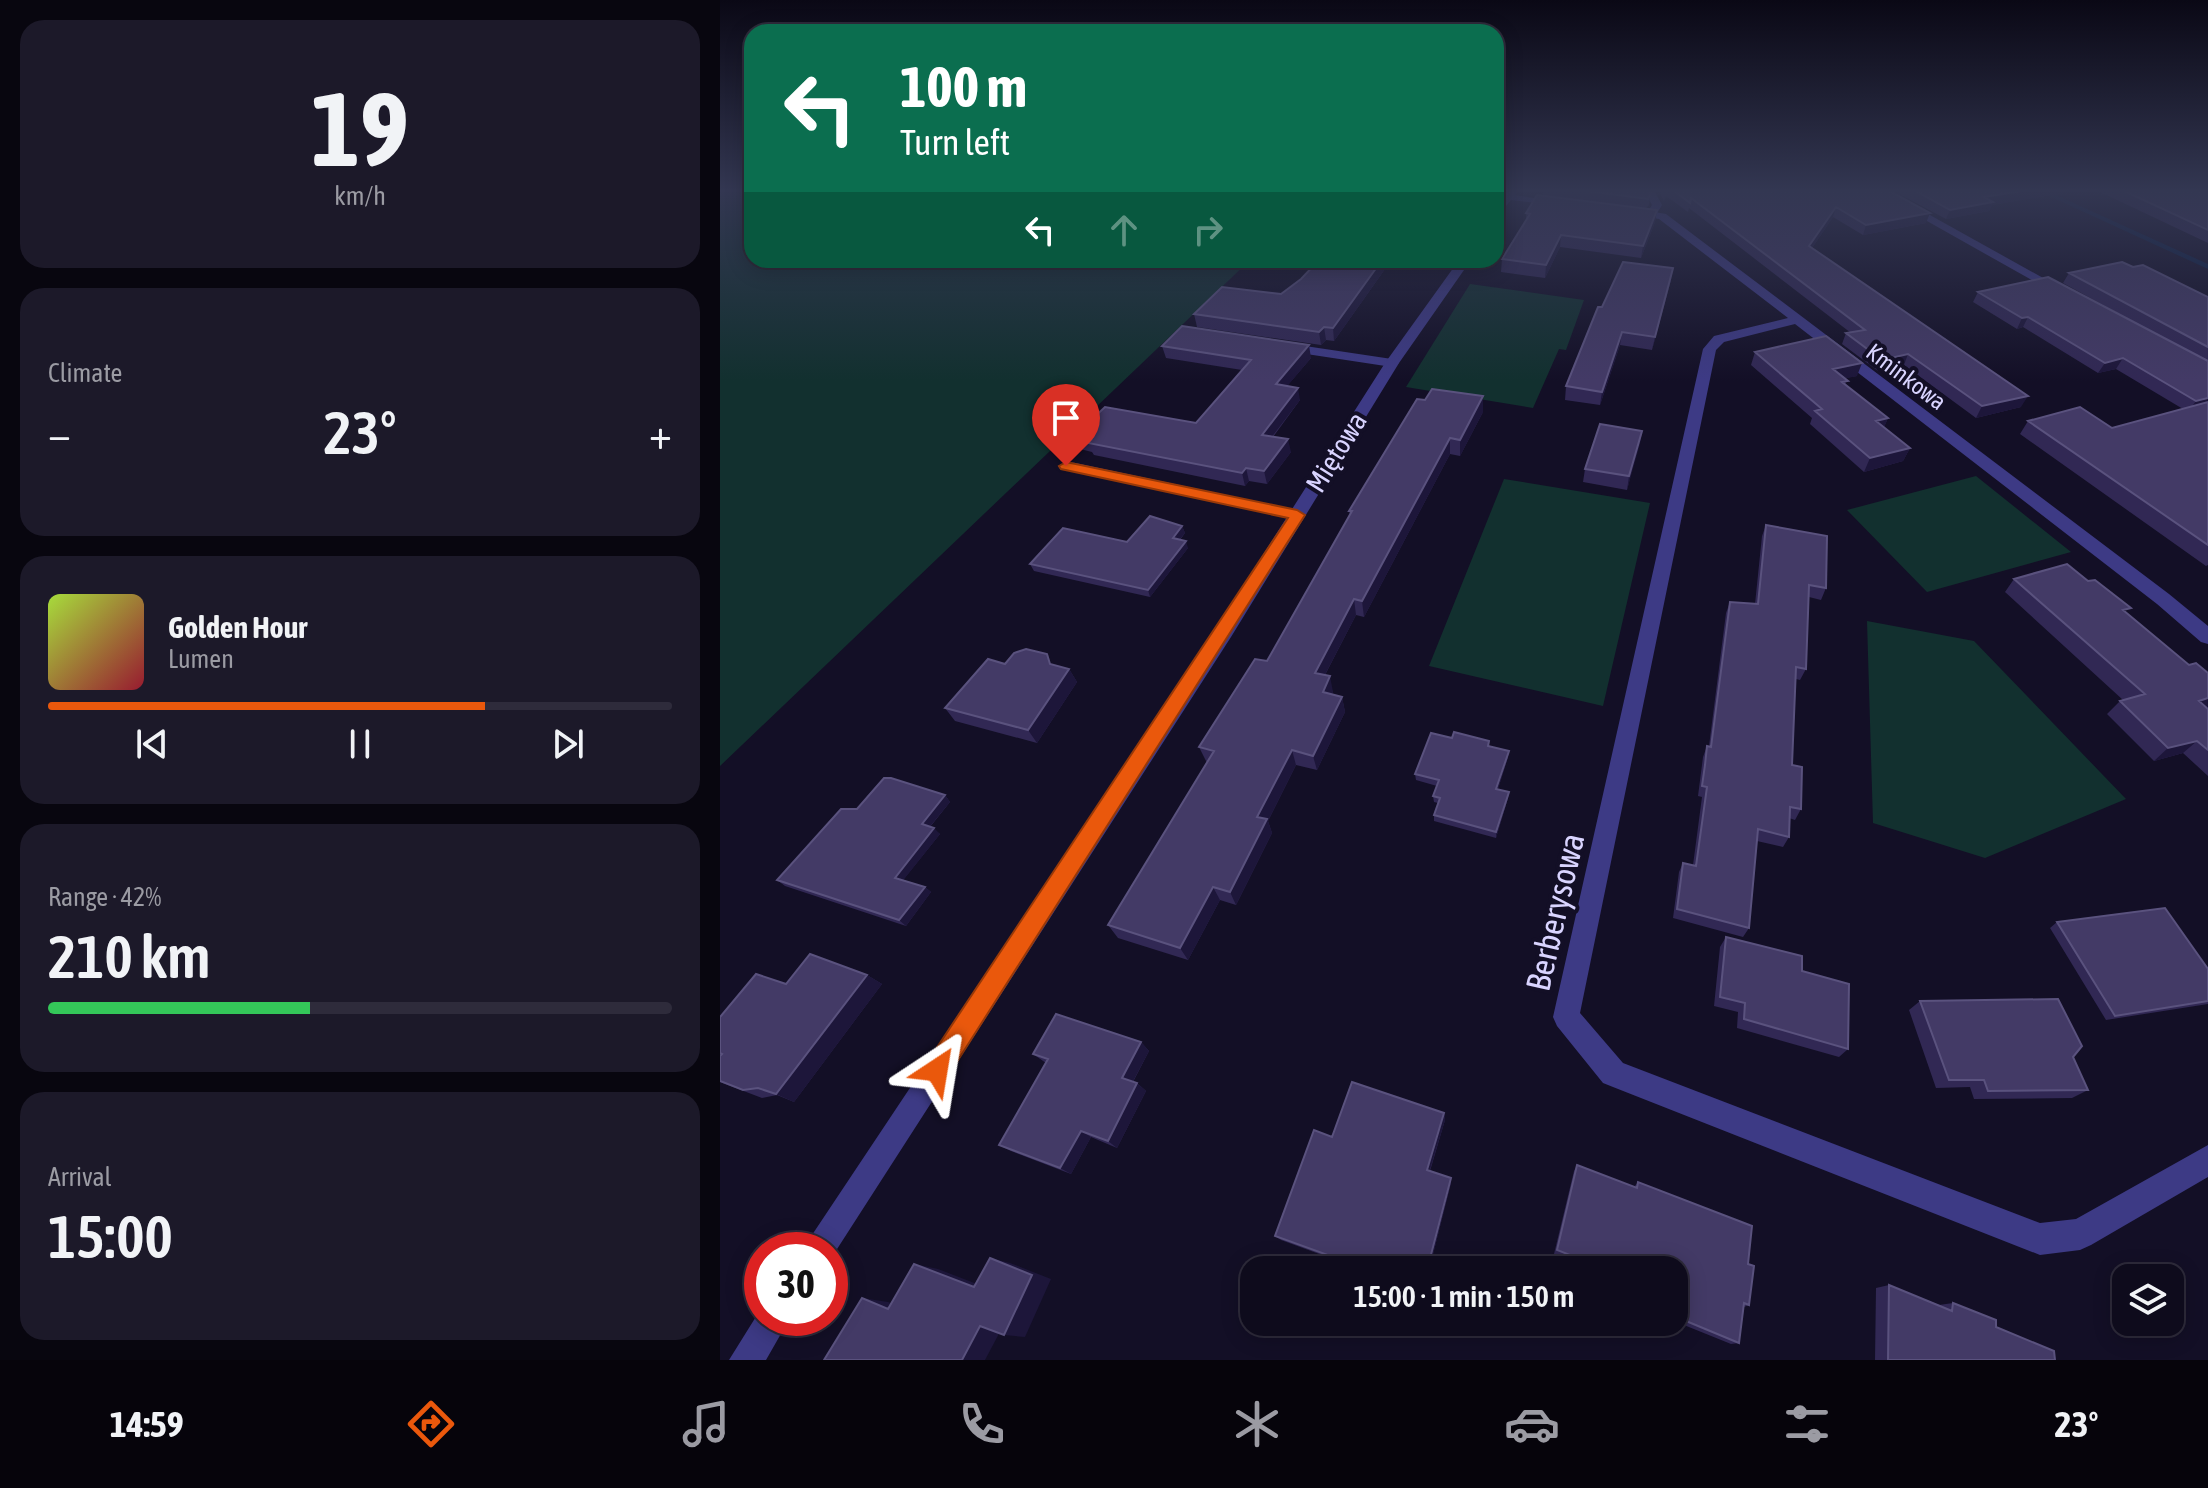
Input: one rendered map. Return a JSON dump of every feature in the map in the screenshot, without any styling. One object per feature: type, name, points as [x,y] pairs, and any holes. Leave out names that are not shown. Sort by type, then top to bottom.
[{"type":"street","name":"Kminkowa","points":[[1710,253],[2163,599],[2208,637]]},
{"type":"street","points":[[1993,253],[2082,302]]},
{"type":"street","name":"Miętowa","points":[[830,1232],[1297,515],[1392,363],[1459,268]]},
{"type":"street","name":"Berberysowa","points":[[1796,320],[1719,339],[1710,349],[1566,1017],[1613,1073],[2040,1239],[2080,1234],[2208,1160]]},
{"type":"street","points":[[1269,345],[1392,363]]},
{"type":"street","points":[[1066,466],[1297,515]]},
{"type":"street","points":[[746,1360],[762,1336]]},
{"type":"green space","points":[[720,253],[744,253],[744,268],[1242,268],[720,766]]},
{"type":"green space","points":[[1470,284],[1584,300],[1566,350],[1559,349],[1533,408],[1406,387]]},
{"type":"green space","points":[[1976,476],[2071,552],[1927,592],[1847,510]]},
{"type":"green space","points":[[1504,479],[1650,503],[1603,706],[1429,666]]},
{"type":"green space","points":[[1867,621],[1974,641],[2126,799],[1985,858],[1873,823]]},
{"type":"building","points":[[1552,253],[1546,265],[1504,259],[1504,256]]},
{"type":"building","points":[[1764,253],[1820,253],[2028,396],[1982,406],[1908,354],[1882,360],[1846,333],[1865,330]]},
{"type":"building","points":[[1623,262],[1673,268],[1655,337],[1622,332],[1602,392],[1566,386],[1598,307],[1602,307]]},
{"type":"building","points":[[2122,262],[2133,267],[2143,265],[2208,297],[2208,347],[2069,273]]},
{"type":"building","points":[[1311,268],[1376,268],[1333,328],[1324,327],[1319,332],[1194,314],[1222,287],[1281,294]]},
{"type":"building","points":[[2048,277],[2208,361],[2208,398],[2196,401],[2123,358],[2105,363],[2028,317],[2022,318],[1978,292]]},
{"type":"building","points":[[1182,326],[1309,345],[1276,384],[1298,388],[1262,435],[1288,439],[1264,471],[1246,468],[1242,473],[1088,443],[1091,440],[1074,436],[1105,407],[1196,423],[1251,360],[1162,346]]},
{"type":"building","points":[[1826,336],[1862,363],[1833,369],[1848,381],[1842,382],[1888,418],[1876,421],[1910,448],[1870,458],[1815,411],[1822,409],[1755,352]]},
{"type":"building","points":[[1432,389],[1483,396],[1460,440],[1450,438],[1362,601],[1354,599],[1315,673],[1330,676],[1323,692],[1342,697],[1313,756],[1292,750],[1257,817],[1267,819],[1230,892],[1213,887],[1180,948],[1108,925],[1214,751],[1199,747],[1255,659],[1267,661],[1352,511],[1349,511],[1417,399],[1425,400]]},
{"type":"building","points":[[2208,402],[2208,545],[2028,421],[2080,407],[2112,428]]},
{"type":"building","points":[[1600,424],[1642,431],[1629,476],[1585,469]]},
{"type":"building","points":[[1150,516],[1182,526],[1173,538],[1186,541],[1148,590],[1030,564],[1063,528],[1127,542]]},
{"type":"building","points":[[1766,525],[1827,536],[1826,588],[1809,585],[1806,669],[1796,667],[1792,765],[1802,767],[1801,809],[1790,807],[1789,837],[1758,829],[1749,928],[1677,909],[1683,863],[1696,866],[1707,787],[1702,786],[1707,746],[1711,747],[1730,602],[1758,604]]},
{"type":"building","points":[[2067,564],[2088,581],[2095,580],[2131,608],[2123,610],[2189,665],[2196,663],[2208,673],[2208,698],[2199,701],[2208,709],[2208,750],[2197,741],[2168,748],[2120,701],[2145,694],[2014,579]]},
{"type":"building","points":[[1026,649],[1047,654],[1050,664],[1069,669],[1028,730],[945,708],[988,659],[1005,664],[1014,653]]},
{"type":"building","points":[[1454,732],[1489,741],[1488,746],[1509,751],[1496,789],[1509,792],[1496,832],[1434,815],[1440,798],[1433,796],[1439,780],[1415,774],[1431,733],[1452,738]]},
{"type":"building","points":[[884,778],[945,795],[922,824],[934,828],[895,878],[925,887],[899,920],[777,880],[841,809],[857,809]]},
{"type":"building","points":[[2165,908],[2208,969],[2208,1001],[2115,1016],[2057,922]]},
{"type":"building","points":[[1726,937],[1802,956],[1802,971],[1849,984],[1848,1049],[1744,1019],[1745,1003],[1720,997]]},
{"type":"building","points":[[810,954],[867,975],[776,1094],[758,1088],[743,1090],[720,1081],[720,1017],[756,974],[786,984]]},
{"type":"building","points":[[2058,999],[2082,1046],[2073,1057],[2088,1090],[1988,1091],[1984,1080],[1949,1080],[1920,1001]]},
{"type":"building","points":[[1056,1014],[1141,1042],[1122,1078],[1137,1083],[1108,1141],[1081,1131],[1060,1168],[999,1145],[1048,1059],[1033,1054]]},
{"type":"building","points":[[1352,1082],[1444,1113],[1427,1170],[1451,1178],[1431,1256],[1330,1256],[1275,1236],[1314,1130],[1332,1137]]},
{"type":"building","points":[[1577,1165],[1637,1188],[1638,1182],[1752,1226],[1748,1264],[1754,1266],[1749,1305],[1744,1303],[1739,1343],[1688,1322],[1688,1256],[1572,1256],[1557,1250]]},
{"type":"building","points":[[990,1258],[1032,1275],[1004,1335],[980,1326],[962,1360],[824,1360],[839,1336],[848,1336],[848,1321],[862,1298],[888,1309],[914,1264],[974,1287]]},
{"type":"building","points":[[1889,1285],[1952,1311],[1953,1303],[1996,1320],[1996,1327],[2054,1351],[2055,1360],[1888,1360]]},
{"type":"waterway","points":[[2178,253],[2208,267]]},
{"type":"route","points":[[937,1070],[1224,632],[1297,515],[1066,466]]}]
